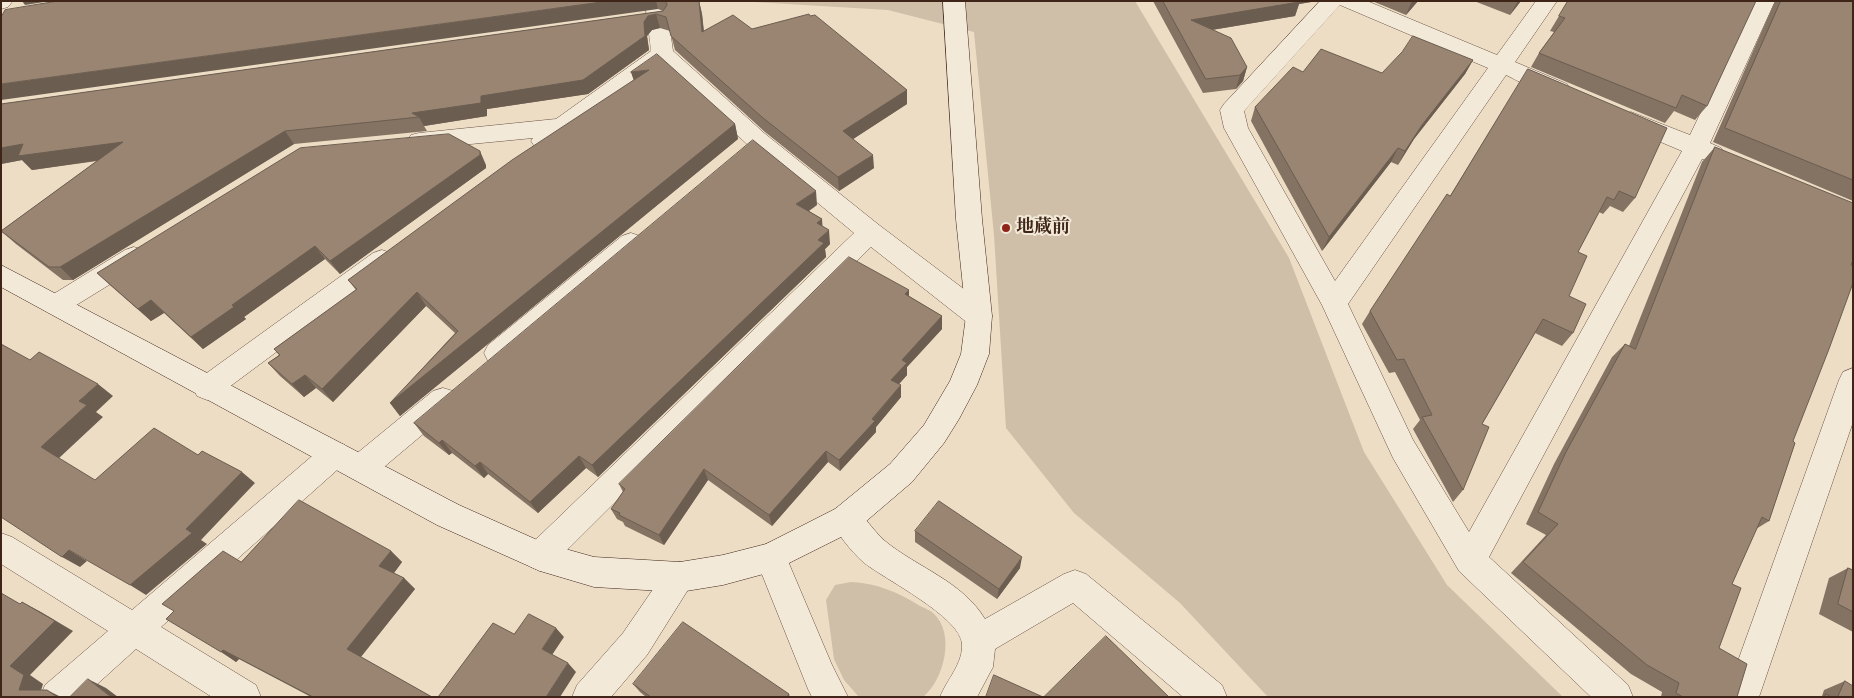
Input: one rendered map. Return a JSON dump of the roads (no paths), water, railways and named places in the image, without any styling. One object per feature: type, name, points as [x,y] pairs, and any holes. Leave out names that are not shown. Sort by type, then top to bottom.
[{"type":"street","points":[[1,275],[208,388],[448,515],[540,556],[594,572],[680,577],[722,570],[771,557],[846,519],[875,497],[901,473],[934,434],[963,385],[974,354],[978,316],[969,219],[954,1]]},
{"type":"street","points":[[1332,1],[1232,110],[1236,128],[1334,303],[1403,449],[1470,561],[1616,697]]},
{"type":"street","points":[[1348,1],[1582,99]]},
{"type":"street","points":[[1334,303],[1548,1]]},
{"type":"street","points":[[1470,561],[1696,147],[1725,82],[1765,1]]},
{"type":"street","points":[[651,13],[662,54],[748,146],[870,232],[978,316]]},
{"type":"street","points":[[522,157],[662,54]]},
{"type":"street","points":[[1608,110],[1733,163]]},
{"type":"street","points":[[399,143],[562,128]]},
{"type":"street","points":[[482,367],[648,228]]},
{"type":"street","points":[[540,556],[870,232]]},
{"type":"street","points":[[208,388],[401,246]]},
{"type":"street","points":[[56,305],[150,247]]},
{"type":"street","points":[[1742,697],[1853,380]]},
{"type":"street","points":[[57,697],[136,628],[348,461],[459,386]]},
{"type":"street","points":[[846,519],[874,551],[942,596],[964,614],[980,640],[976,667],[957,697]]},
{"type":"street","points":[[1,547],[136,628],[244,697]]},
{"type":"street","points":[[771,557],[820,677],[831,697]]},
{"type":"street","points":[[589,697],[635,644],[680,577]]},
{"type":"street","points":[[980,640],[1075,585],[1210,697]]},
{"type":"place","name":"地蔵前","points":[[1006,228]]}]
